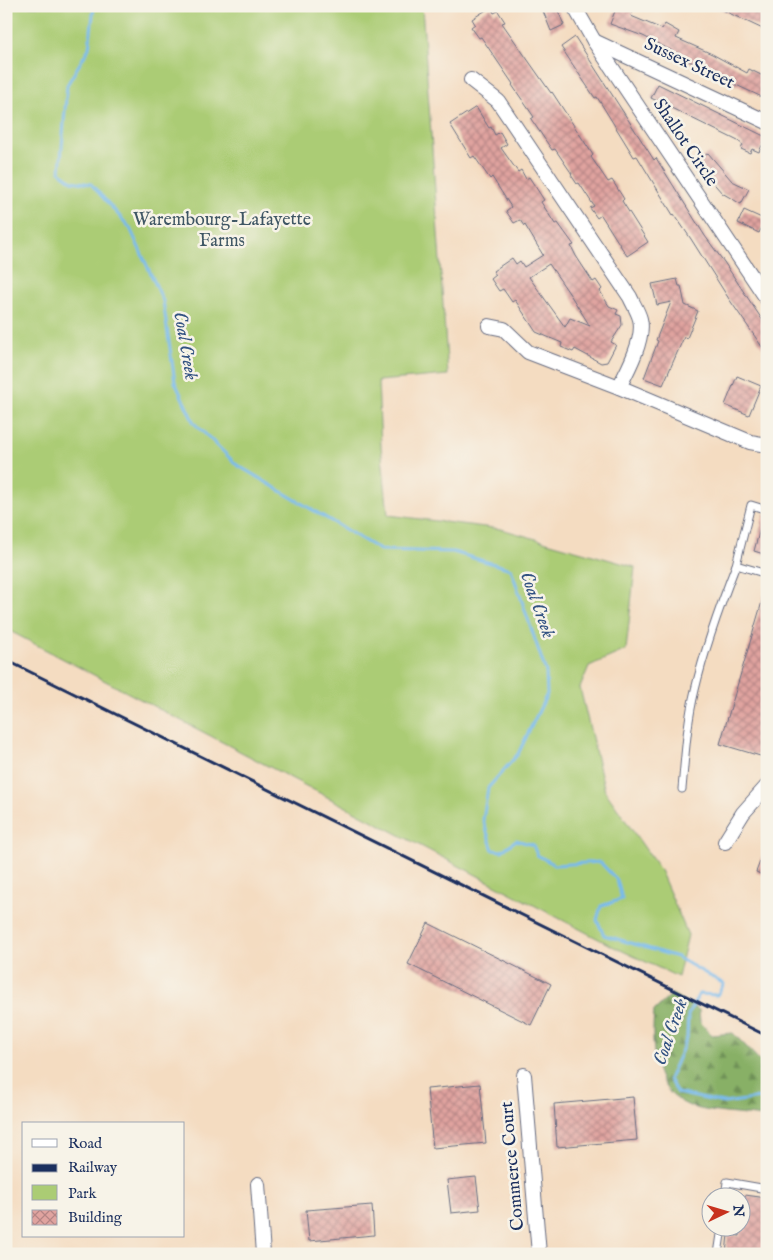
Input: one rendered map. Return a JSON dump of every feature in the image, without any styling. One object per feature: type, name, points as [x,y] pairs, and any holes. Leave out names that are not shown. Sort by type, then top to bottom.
[{"type":"street","name":"Shallot Circle","points":[[574,6],[594,41],[767,299]]},
{"type":"street","name":"Sussex Street","points":[[594,41],[767,122]]},
{"type":"street","points":[[471,80],[498,101],[630,297],[640,320],[638,344],[619,387]]},
{"type":"street","points":[[489,326],[504,329],[528,352],[619,387],[750,442],[767,445]]},
{"type":"street","points":[[725,842],[742,813],[767,786]]},
{"type":"street","name":"Commerce Court","points":[[524,1074],[539,1254]]},
{"type":"street","points":[[258,1184],[263,1254]]},
{"type":"lane","points":[[682,789],[686,741],[695,690],[717,614],[736,565],[751,505],[767,510]]},
{"type":"lane","points":[[736,565],[767,574]]},
{"type":"lane","points":[[727,1188],[728,1182],[767,1189]]},
{"type":"lane","points":[[718,1254],[720,1238]]},
{"type":"green space","name":"Warembourg-Lafayette Farms","points":[[6,6],[422,6],[448,375],[378,381],[381,446],[388,515],[501,529],[635,567],[626,650],[589,666],[580,688],[605,791],[660,870],[688,935],[678,977],[612,946],[6,629]]},
{"type":"green space","points":[[672,994],[699,1010],[700,1022],[712,1035],[733,1033],[767,1068],[767,1121],[762,1117],[696,1108],[681,1102],[670,1093],[657,1069],[654,1055],[653,1026],[654,1011]]},
{"type":"building","points":[[541,6],[556,6],[564,25],[551,31]]},
{"type":"building","points":[[616,6],[633,9],[631,16],[662,29],[665,24],[679,32],[676,38],[712,54],[747,73],[749,69],[767,78],[767,88],[762,97],[712,71],[677,56],[678,54],[643,36],[610,24],[615,11],[618,9]]},
{"type":"building","points":[[714,6],[749,6],[767,15],[767,31]]},
{"type":"building","points":[[491,7],[494,13],[498,11],[505,22],[502,23],[552,92],[593,155],[591,157],[608,182],[612,180],[624,199],[622,201],[648,242],[627,256],[601,215],[597,218],[590,208],[594,206],[579,183],[577,184],[555,149],[552,150],[531,119],[534,117],[513,84],[481,37],[479,38],[471,27],[475,24],[472,19]]},
{"type":"building","points":[[575,37],[654,160],[656,158],[705,236],[767,327],[767,354],[673,215],[637,156],[634,157],[597,97],[595,98],[561,47]]},
{"type":"building","points":[[658,84],[766,137],[759,152],[752,149],[750,153],[741,149],[743,145],[738,141],[651,98]]},
{"type":"building","points":[[476,107],[495,135],[500,132],[507,144],[501,148],[518,172],[521,170],[526,179],[529,177],[544,200],[541,202],[555,224],[558,223],[574,245],[571,246],[576,256],[593,282],[596,280],[602,289],[600,291],[609,306],[618,310],[616,314],[621,316],[622,325],[611,342],[616,345],[607,362],[601,363],[575,349],[573,352],[561,347],[562,343],[536,332],[515,300],[512,302],[503,289],[499,291],[491,279],[496,275],[493,271],[512,258],[516,264],[520,261],[524,267],[543,255],[525,225],[520,220],[514,223],[506,211],[511,207],[492,177],[490,179],[474,156],[471,158],[450,124]],"holes":[[[549,264],[590,326],[570,318],[565,327],[529,277]]]},
{"type":"building","points":[[708,153],[732,181],[749,189],[741,204],[722,193],[696,163]]},
{"type":"building","points":[[744,210],[766,220],[759,233],[738,223]]},
{"type":"building","points":[[677,279],[679,286],[681,286],[685,305],[698,311],[687,338],[684,337],[663,385],[644,378],[671,302],[657,305],[652,284]]},
{"type":"building","points":[[737,376],[761,386],[749,415],[725,405]]},
{"type":"building","points":[[764,514],[767,515],[767,555],[754,551]]},
{"type":"building","points":[[764,595],[767,596],[767,758],[720,744]]},
{"type":"building","points":[[767,846],[767,877],[756,872]]},
{"type":"building","points":[[428,923],[551,984],[531,1025],[408,964]]},
{"type":"building","points":[[480,1084],[486,1143],[433,1148],[427,1089]]},
{"type":"building","points":[[633,1097],[637,1140],[557,1147],[554,1104]]},
{"type":"building","points":[[476,1177],[480,1210],[451,1213],[447,1180]]},
{"type":"building","points":[[750,1196],[767,1198],[767,1254],[726,1254],[728,1238],[750,1238]]},
{"type":"building","points":[[372,1205],[374,1235],[309,1241],[306,1210]]},
{"type":"waterway","name":"Coal Creek","points":[[94,6],[89,48],[67,85],[60,172],[72,181],[91,184],[130,228],[163,301],[175,382],[194,423],[237,465],[380,550],[453,552],[511,569],[546,672],[547,694],[518,754],[488,788],[483,820],[493,850],[502,851],[516,840],[533,845],[537,855],[555,865],[600,862],[617,880],[622,899],[601,906],[597,920],[604,935],[677,957],[724,984],[717,995],[699,994],[688,1015],[687,1038],[669,1079],[677,1093],[724,1103],[767,1097]]},
{"type":"railway","points":[[6,660],[767,1036]]}]
